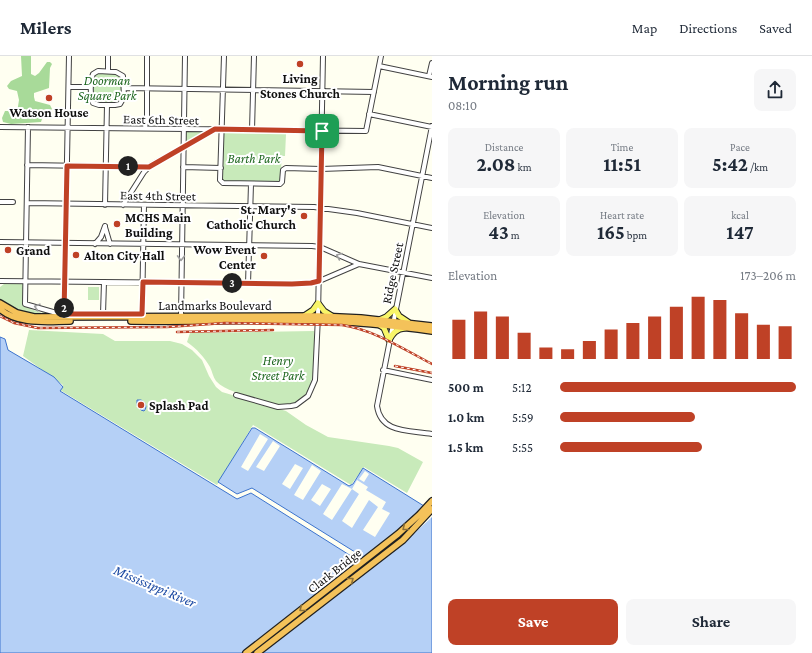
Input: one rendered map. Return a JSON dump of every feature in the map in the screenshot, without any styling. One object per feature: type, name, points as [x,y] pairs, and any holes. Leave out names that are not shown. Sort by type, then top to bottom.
[{"type":"highway","name":"Landmarks Boulevard","points":[[0,303],[17,313],[34,317],[304,316],[432,326]]},
{"type":"highway","name":"Landmarks Boulevard","points":[[0,309],[23,320],[333,317],[361,318],[377,322]]},
{"type":"highway","name":"Landmarks Boulevard","points":[[409,325],[432,331]]},
{"type":"highway","name":"Clark Bridge","points":[[246,653],[398,534],[419,516],[432,501]]},
{"type":"highway","name":"Clark Bridge","points":[[257,653],[403,540],[432,509]]},
{"type":"main road","points":[[304,316],[318,303],[324,311],[333,317]]},
{"type":"main road","points":[[395,309],[401,318],[409,325],[393,333],[389,340],[384,328],[377,322],[386,317],[395,309]]},
{"type":"street","points":[[64,314],[69,56]]},
{"type":"street","points":[[105,71],[108,56]]},
{"type":"street","points":[[145,128],[147,117],[147,56]]},
{"type":"street","points":[[181,316],[185,56]]},
{"type":"street","points":[[224,56],[221,183],[280,184],[282,182],[283,170],[285,168],[321,169],[378,167],[432,178]]},
{"type":"street","points":[[252,130],[254,56]]},
{"type":"street","points":[[236,395],[278,407],[296,405],[310,392],[315,380],[320,247],[323,56]]},
{"type":"street","points":[[381,56],[369,114],[432,127]]},
{"type":"street","points":[[379,66],[431,76],[432,64]]},
{"type":"street","points":[[105,71],[118,72],[124,79],[123,99],[118,104],[95,104],[92,99],[92,75],[95,72],[105,71]]},
{"type":"street","points":[[69,87],[91,88]]},
{"type":"street","points":[[124,88],[374,92]]},
{"type":"street","points":[[105,205],[108,105]]},
{"type":"street","name":"East 6th Street","points":[[0,127],[366,131],[369,114]]},
{"type":"street","points":[[28,127],[25,304],[64,314],[142,314],[144,205]]},
{"type":"street","name":"Ridge Street","points":[[432,127],[402,272],[377,406],[379,415],[384,422],[394,428],[432,434]]},
{"type":"street","points":[[122,205],[149,167],[215,129]]},
{"type":"street","points":[[27,165],[149,167]]},
{"type":"street","points":[[183,168],[221,168]]},
{"type":"street","points":[[248,284],[251,184]]},
{"type":"street","points":[[0,202],[13,202]]},
{"type":"street","name":"East 4th Street","points":[[26,203],[320,208],[357,213],[432,228]]},
{"type":"street","points":[[95,244],[105,226],[110,244]]},
{"type":"street","points":[[0,242],[312,246],[320,247],[359,264],[432,278]]},
{"type":"street","points":[[1,282],[303,284],[319,281],[359,264]]},
{"type":"street","points":[[103,314],[104,282]]},
{"type":"street","points":[[383,370],[432,380]]},
{"type":"green space","points":[[21,56],[31,56],[31,74],[35,76],[47,62],[52,64],[50,68],[49,88],[34,93],[35,101],[50,105],[52,109],[43,116],[41,122],[11,124],[3,122],[2,118],[5,111],[13,114],[17,113],[19,100],[17,91],[9,89],[7,86],[11,81],[22,76]]},
{"type":"green space","name":"Doorman Square Park","points":[[97,73],[119,74],[121,77],[123,89],[120,100],[117,103],[98,103],[93,99],[93,77]]},
{"type":"green space","points":[[185,130],[212,130],[185,144]]},
{"type":"green space","name":"Barth Park","points":[[223,133],[286,134],[285,156],[282,156],[280,182],[224,182],[221,180]]},
{"type":"green space","points":[[4,284],[23,284],[23,305],[32,307],[31,309],[42,313],[44,310],[58,315],[28,313],[13,308],[0,299],[0,287]]},
{"type":"green space","points":[[88,287],[99,287],[99,300],[88,300]]},
{"type":"green space","points":[[29,330],[103,334],[115,341],[170,341],[182,344],[192,350],[202,360],[209,376],[216,387],[222,392],[286,411],[306,425],[328,437],[398,448],[423,462],[407,493],[364,467],[351,485],[253,425],[217,485],[60,390],[63,385],[23,356]]},
{"type":"green space","name":"Henry Street Park","points":[[314,331],[314,367],[312,380],[302,399],[292,404],[273,404],[234,392],[224,387],[216,381],[210,367],[203,357],[187,342],[190,333]]},
{"type":"water","name":"Mississippi River","points":[[0,337],[5,339],[8,350],[54,377],[63,387],[60,391],[237,499],[251,493],[359,561],[363,557],[252,488],[237,494],[218,482],[252,428],[255,428],[349,486],[353,484],[363,468],[424,506],[432,514],[432,653],[0,653]]},
{"type":"water","name":"Splash Pad","points":[[137,400],[141,400],[145,403],[146,408],[144,411],[137,406]]},
{"type":"pier","points":[[260,434],[268,439],[248,471],[241,467]]},
{"type":"pier","points":[[273,441],[280,446],[264,471],[256,467]]},
{"type":"pier","points":[[295,464],[303,468],[290,489],[282,484]]},
{"type":"pier","points":[[312,465],[321,471],[303,500],[294,495]]},
{"type":"pier","points":[[365,471],[369,474],[364,482],[359,479]]},
{"type":"pier","points":[[357,480],[368,487],[366,490],[386,502],[382,509],[390,513],[375,537],[363,530],[378,507],[369,500],[352,528],[342,521],[359,494],[352,489]]},
{"type":"pier","points":[[322,484],[331,489],[320,506],[311,500]]},
{"type":"pier","points":[[342,484],[352,489],[332,520],[323,514]]},
{"type":"pier","points":[[432,512],[432,517],[405,542],[261,653],[243,653],[398,534],[419,515]]},
{"type":"railway","points":[[0,316],[14,323],[38,328],[167,327],[225,323],[342,325],[366,331],[399,346],[432,364]]},
{"type":"railway","points":[[177,332],[273,330]]},
{"type":"railway","points":[[395,366],[432,373]]},
{"type":"place","name":"Living Stones Church","points":[[300,64]]},
{"type":"place","name":"Watson House","points":[[49,98]]},
{"type":"place","name":"St. Mary's Catholic Church","points":[[304,216]]},
{"type":"place","name":"MCHS Main Building","points":[[117,224]]},
{"type":"place","name":"Grand","points":[[8,250]]},
{"type":"place","name":"Alton City Hall","points":[[76,255]]},
{"type":"place","name":"Wow Event Center","points":[[264,256]]},
{"type":"place","name":"Splash Pad","points":[[141,405]]},
{"type":"route","points":[[215,129],[322,131],[319,281],[292,284],[143,282],[142,314],[64,314],[67,166],[149,167],[215,129]]}]
